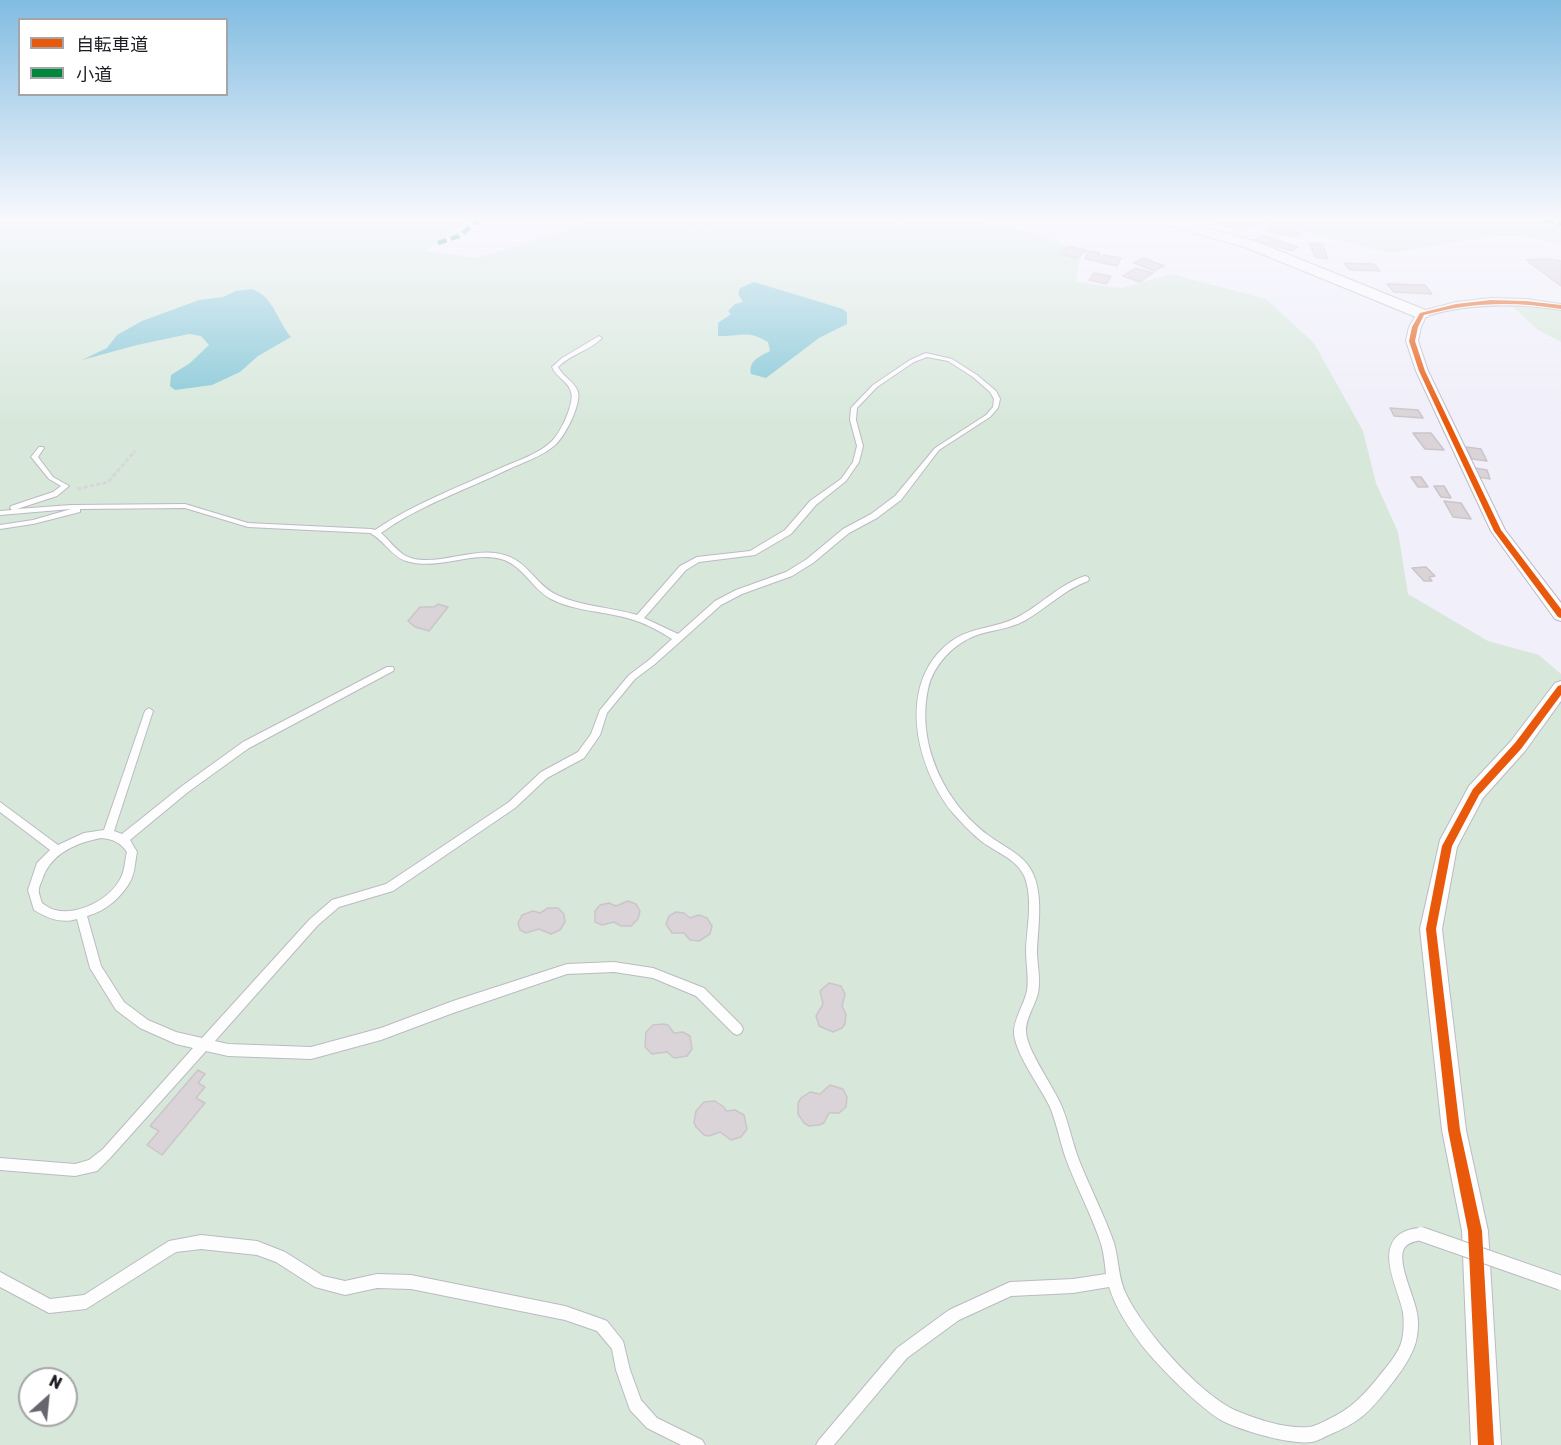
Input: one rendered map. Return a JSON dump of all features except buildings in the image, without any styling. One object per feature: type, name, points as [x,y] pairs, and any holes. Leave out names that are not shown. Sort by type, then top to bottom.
[{"type":"street","points":[[1357,287],[1422,314],[1448,306],[1476,303],[1505,302],[1561,307]]},
{"type":"street","points":[[1422,314],[1415,327],[1412,341],[1422,371],[1498,531],[1561,615]]},
{"type":"street","points":[[1486,1445],[1475,1231],[1454,1130],[1431,929],[1447,846],[1476,792],[1518,746],[1561,688]]},
{"type":"lane","points":[[0,513],[84,507],[185,506],[248,525],[376,533],[414,509],[488,477],[555,442],[564,428],[575,396],[573,388],[562,380],[555,367],[560,361],[584,350],[599,338]]},
{"type":"lane","points":[[0,1164],[75,1170],[92,1166],[107,1153],[202,1044],[314,922],[336,903],[389,888],[512,805],[544,775],[581,754],[595,735],[603,712],[632,676],[652,662],[718,603],[739,592],[789,574],[810,561],[846,531],[892,503],[937,449],[988,416],[996,407],[998,399],[993,391],[975,375],[950,360],[926,355],[912,361],[875,386],[854,408],[853,420],[860,446],[856,462],[844,480],[813,503],[788,532],[752,553],[697,560],[683,568],[639,618]]},
{"type":"lane","points":[[0,513],[55,494],[66,486],[51,478],[34,457],[41,448]]},
{"type":"lane","points":[[0,527],[33,522],[84,507]]},
{"type":"lane","points":[[376,533],[394,552],[407,559],[441,560],[472,555],[495,555],[512,559],[522,566],[539,588],[550,596],[566,603],[639,618],[677,638]]},
{"type":"lane","points":[[1085,579],[1071,583],[1020,619],[1003,627],[969,634],[954,645],[931,668],[923,689],[921,715],[923,736],[930,764],[943,790],[963,817],[982,836],[1020,863],[1030,877],[1034,914],[1032,959],[1035,980],[1030,1005],[1020,1029],[1022,1043],[1056,1107],[1071,1156],[1109,1249],[1113,1280],[1121,1301],[1154,1348],[1187,1382],[1226,1414],[1267,1429],[1313,1434],[1355,1413],[1388,1376],[1409,1345],[1410,1313],[1395,1256],[1398,1243],[1402,1239],[1410,1235],[1421,1234],[1561,1283]]},
{"type":"lane","points":[[123,839],[192,783],[246,745],[390,669]]},
{"type":"lane","points":[[108,834],[148,711]]},
{"type":"lane","points":[[0,806],[57,850]]},
{"type":"lane","points":[[108,834],[123,839],[132,852],[132,861],[124,880],[106,900],[81,913],[50,918],[38,914],[30,907],[27,897],[28,885],[44,861],[57,850],[83,837],[108,834]]},
{"type":"lane","points":[[81,913],[96,968],[120,1006],[144,1024],[176,1038],[228,1050],[311,1053],[381,1034],[567,969],[614,967],[653,973],[700,992],[736,1029]]},
{"type":"lane","points":[[0,1279],[49,1306],[86,1302],[174,1246],[201,1242],[257,1248],[280,1257],[320,1282],[345,1288],[377,1281],[411,1282],[566,1313],[602,1326],[618,1347],[622,1370],[635,1405],[652,1423],[697,1445]]},
{"type":"lane","points":[[824,1445],[902,1353],[954,1315],[1010,1290],[1073,1286],[1113,1280]]},
{"type":"path","points":[[55,494],[108,482],[135,452]]},
{"type":"green space","points":[[0,287],[1222,287],[1266,299],[1314,343],[1363,431],[1376,483],[1398,532],[1408,594],[1488,641],[1539,655],[1561,674],[1561,1445],[0,1445]]},
{"type":"green space","points":[[1513,307],[1561,308],[1561,342],[1538,330]]},
{"type":"water","points":[[772,287],[843,309],[847,313],[847,324],[819,338],[766,378],[751,374],[753,362],[770,351],[768,342],[749,335],[718,336],[718,323],[731,314],[728,311],[735,304],[743,302],[738,294],[740,288]]},
{"type":"water","points":[[251,289],[259,292],[270,303],[291,337],[258,356],[240,372],[212,385],[175,390],[170,386],[171,375],[190,363],[209,345],[201,336],[189,334],[82,360],[107,348],[117,335],[142,321],[199,300],[223,297],[236,291]]},
{"type":"cycle path","points":[[1561,307],[1508,301],[1456,305],[1422,314],[1415,327],[1412,341],[1422,371],[1498,531],[1561,615]]},
{"type":"cycle path","points":[[1486,1445],[1475,1231],[1454,1130],[1431,929],[1447,846],[1476,792],[1518,746],[1561,688]]}]
